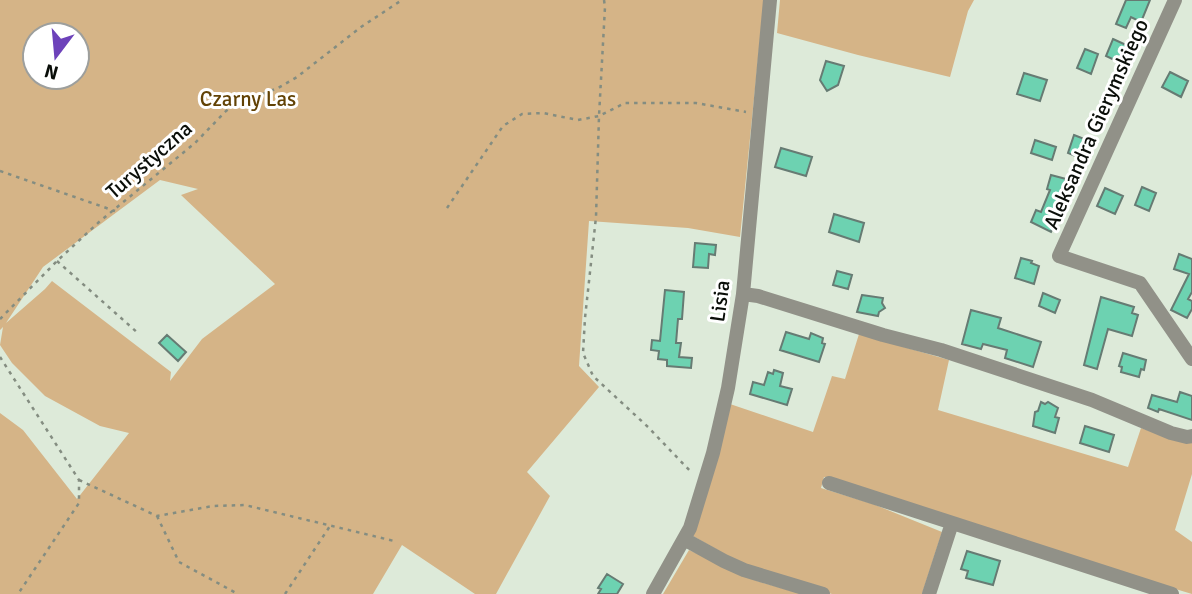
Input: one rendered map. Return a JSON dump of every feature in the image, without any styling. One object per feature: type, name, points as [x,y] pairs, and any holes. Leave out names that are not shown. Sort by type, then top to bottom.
[{"type":"street","name":"Lisia","points":[[653,594],[690,528],[704,486],[726,397],[743,294],[769,0]]},
{"type":"street","name":"Aleksandra Gierymskiego","points":[[1175,0],[1059,256],[1140,283],[1192,359]]},
{"type":"street","points":[[743,294],[758,296],[941,350],[1072,393],[1177,435],[1192,436]]},
{"type":"street","points":[[829,483],[1172,594]]},
{"type":"street","points":[[929,594],[952,523]]},
{"type":"street","points":[[684,539],[744,570],[823,594]]},
{"type":"path","name":"Turystyczna","points":[[0,319],[99,222],[195,144],[234,105],[278,88],[297,77],[361,27],[402,0]]},
{"type":"path","points":[[604,0],[596,217],[583,354],[593,376],[648,427],[704,486]]},
{"type":"path","points":[[447,208],[503,126],[522,114],[543,113],[578,120],[599,116],[625,103],[696,103],[760,115]]},
{"type":"path","points":[[0,172],[115,211]]},
{"type":"path","points":[[57,261],[139,334]]},
{"type":"path","points":[[0,357],[79,480],[157,516],[213,506],[245,505],[394,541]]},
{"type":"path","points":[[19,594],[79,503],[79,480]]},
{"type":"path","points":[[157,516],[179,562],[238,594]]},
{"type":"path","points":[[285,594],[330,526]]},
{"type":"green space","name":"Czarny Las","points":[[0,0],[764,0],[740,237],[688,228],[589,221],[579,366],[599,387],[527,472],[550,496],[496,594],[475,594],[402,545],[373,594],[0,594],[0,413],[23,430],[77,499],[129,433],[100,426],[45,396],[12,363],[0,345],[3,327],[0,330]],"holes":[[[160,180],[198,189],[181,195],[275,284],[202,339],[170,381],[171,372],[52,281],[6,323],[43,267]]]},
{"type":"green space","points":[[780,0],[974,0],[968,11],[950,77],[777,33]]},
{"type":"green space","points":[[859,334],[949,360],[938,410],[1128,467],[1141,428],[1167,437],[1192,441],[1192,474],[1175,530],[1192,542],[1192,594],[1037,547],[824,477],[821,488],[873,504],[942,532],[922,594],[832,594],[754,571],[693,536],[730,404],[813,432],[832,376],[845,379]]},
{"type":"green space","points":[[689,550],[757,581],[802,594],[663,594]]},
{"type":"building","points":[[1126,0],[1150,0],[1141,22],[1131,17],[1126,28],[1116,24]]},
{"type":"building","points":[[1113,39],[1135,49],[1127,66],[1106,56]]},
{"type":"building","points":[[1085,49],[1098,54],[1091,74],[1077,68]]},
{"type":"building","points":[[826,61],[844,66],[838,85],[827,91],[820,80]]},
{"type":"building","points":[[1170,72],[1188,81],[1181,97],[1162,87]]},
{"type":"building","points":[[1024,73],[1047,80],[1040,101],[1017,94]]},
{"type":"building","points":[[1074,135],[1092,142],[1085,160],[1068,153]]},
{"type":"building","points":[[1035,140],[1056,147],[1052,160],[1031,153]]},
{"type":"building","points":[[781,148],[812,157],[806,176],[775,167]]},
{"type":"building","points":[[1051,175],[1066,179],[1056,210],[1060,212],[1051,232],[1031,222],[1036,210],[1041,212],[1050,190],[1047,189]]},
{"type":"building","points":[[1142,187],[1156,193],[1149,211],[1135,205]]},
{"type":"building","points":[[1105,188],[1123,196],[1115,214],[1097,206]]},
{"type":"building","points":[[834,214],[864,223],[859,242],[829,232]]},
{"type":"building","points":[[695,243],[716,245],[715,255],[709,254],[708,268],[693,267]]},
{"type":"building","points":[[1179,254],[1192,259],[1192,292],[1188,299],[1192,301],[1192,309],[1187,318],[1171,310],[1189,274],[1174,269]]},
{"type":"building","points":[[1021,258],[1039,266],[1034,284],[1015,278]]},
{"type":"building","points":[[837,271],[852,275],[848,289],[833,285]]},
{"type":"building","points":[[665,290],[684,292],[682,319],[678,319],[676,343],[681,343],[679,357],[692,358],[691,368],[667,366],[667,360],[658,359],[659,351],[651,350],[652,340],[660,341]]},
{"type":"building","points":[[1043,293],[1060,300],[1055,313],[1039,306]]},
{"type":"building","points":[[862,295],[883,298],[885,308],[878,316],[857,312]]},
{"type":"building","points":[[1101,297],[1134,307],[1132,313],[1138,315],[1132,336],[1108,329],[1097,369],[1084,365]]},
{"type":"building","points":[[971,310],[1001,318],[998,328],[1041,342],[1033,367],[1005,358],[1007,350],[983,344],[981,349],[962,344]]},
{"type":"building","points":[[786,332],[809,339],[811,333],[823,338],[822,343],[825,344],[819,362],[780,350]]},
{"type":"building","points":[[167,335],[186,352],[178,361],[159,343]]},
{"type":"building","points":[[1123,353],[1146,360],[1139,377],[1121,372],[1122,367],[1119,366]]},
{"type":"building","points":[[774,370],[783,373],[780,386],[792,389],[787,405],[750,394],[753,382],[764,385],[768,372],[773,374]]},
{"type":"building","points":[[1180,392],[1192,396],[1192,420],[1148,408],[1152,395],[1177,402]]},
{"type":"building","points":[[1041,402],[1048,402],[1058,408],[1055,417],[1059,418],[1055,433],[1033,426],[1035,412]]},
{"type":"building","points":[[1085,426],[1114,435],[1109,452],[1080,443]]},
{"type":"building","points":[[967,551],[1000,561],[993,585],[966,578],[968,571],[961,569]]},
{"type":"building","points":[[607,574],[623,584],[617,594],[598,594],[601,589],[598,588]]}]
